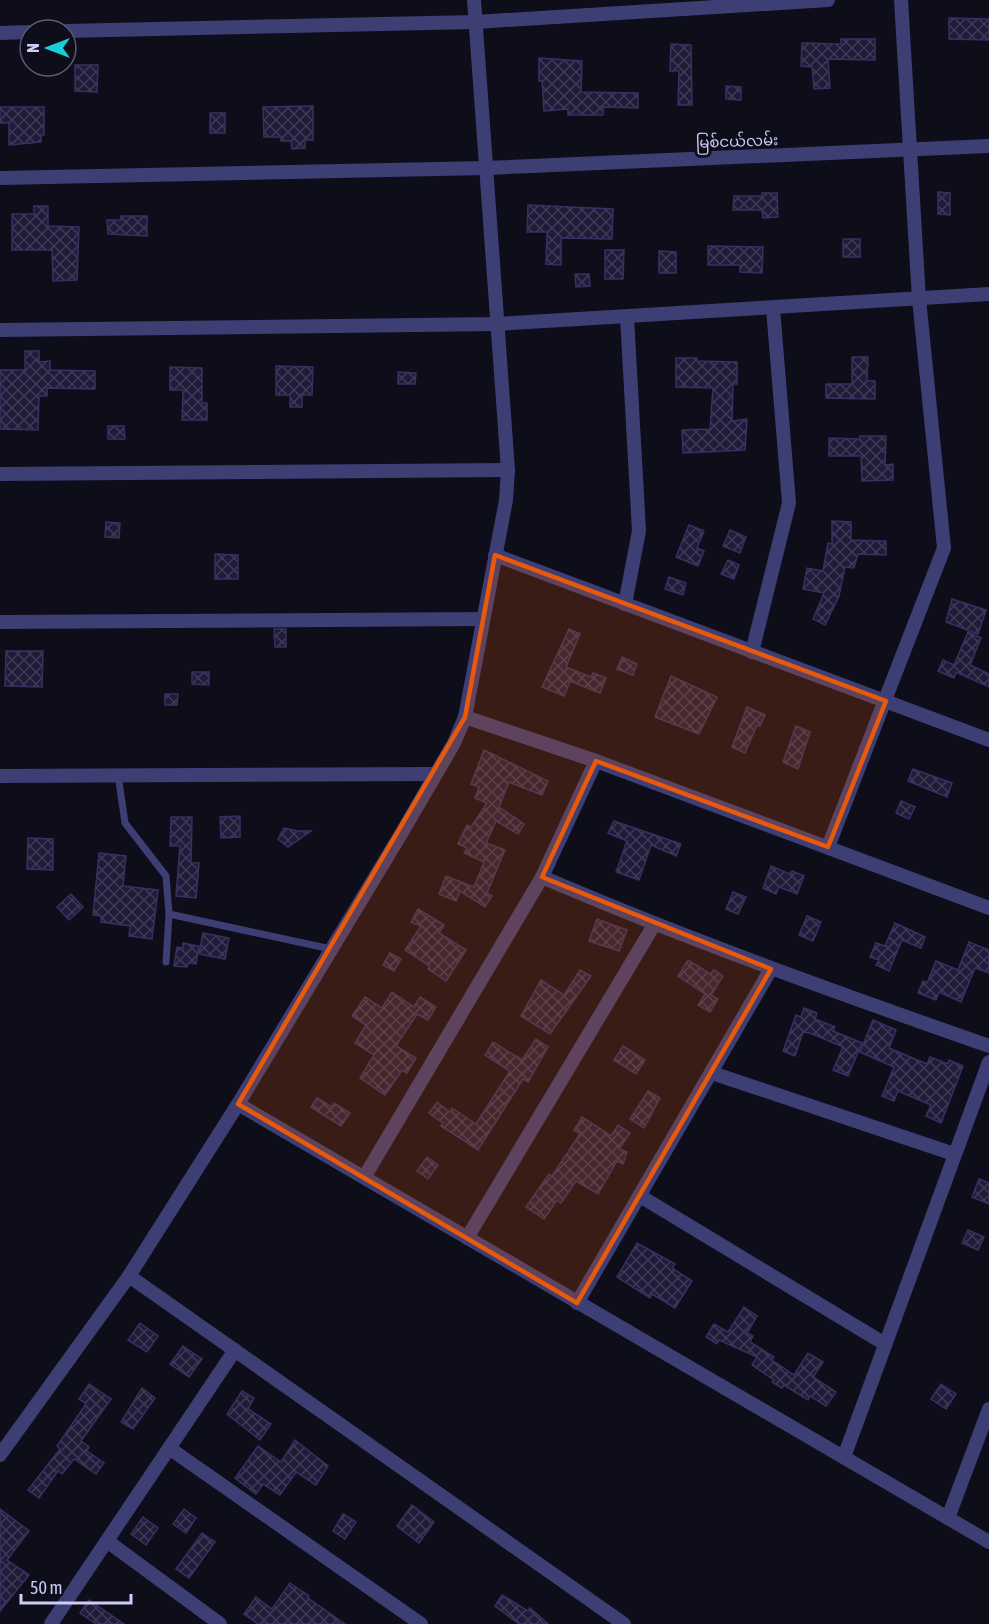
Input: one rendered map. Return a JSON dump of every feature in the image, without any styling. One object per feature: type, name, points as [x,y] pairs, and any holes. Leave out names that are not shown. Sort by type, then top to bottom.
[{"type":"street","points":[[0,1455],[129,1276],[238,1104],[454,743],[465,717],[506,500],[508,470],[474,0]]},
{"type":"street","points":[[78,31],[475,22],[638,6],[828,0]]},
{"type":"street","points":[[828,847],[944,548],[919,299],[901,0]]},
{"type":"street","points":[[0,33],[18,32]]},
{"type":"street","name":"မြစ်ငယ်လမ်း","points":[[0,178],[486,168],[989,146]]},
{"type":"street","points":[[0,330],[497,324],[989,294]]},
{"type":"street","points":[[752,652],[789,503],[773,308]]},
{"type":"street","points":[[625,604],[639,531],[627,317]]},
{"type":"street","points":[[0,474],[508,470]]},
{"type":"street","points":[[495,555],[989,740]]},
{"type":"street","points":[[0,622],[483,620]]},
{"type":"street","points":[[465,717],[596,761],[989,908]]},
{"type":"street","points":[[365,1176],[542,878],[596,761]]},
{"type":"street","points":[[0,776],[435,774]]},
{"type":"street","points":[[542,878],[654,925],[771,969],[989,1046]]},
{"type":"street","points":[[467,1238],[654,925]]},
{"type":"street","points":[[577,1303],[771,969]]},
{"type":"street","points":[[844,1457],[989,1062]]},
{"type":"street","points":[[712,1073],[954,1154]]},
{"type":"street","points":[[238,1104],[989,1542]]},
{"type":"street","points":[[640,1196],[885,1344]]},
{"type":"street","points":[[129,1276],[624,1624]]},
{"type":"street","points":[[51,1624],[235,1350]]},
{"type":"street","points":[[948,1518],[989,1409]]},
{"type":"street","points":[[169,1448],[421,1624]]},
{"type":"street","points":[[107,1541],[219,1624]]},
{"type":"lane","points":[[118,775],[125,823],[166,876],[169,914],[166,962]]},
{"type":"lane","points":[[169,914],[331,949]]},
{"type":"highlighted area","points":[[495,555],[886,701],[828,847],[596,761],[542,877],[771,969],[577,1303],[238,1104],[465,717]]},
{"type":"building","points":[[949,18],[989,19],[989,40],[949,39]]},
{"type":"building","points":[[841,39],[875,39],[875,60],[828,59],[830,88],[814,89],[812,67],[801,66],[802,43],[841,44]]},
{"type":"building","points":[[671,44],[691,45],[692,105],[678,105],[679,71],[670,71]]},
{"type":"building","points":[[539,58],[582,61],[581,92],[638,93],[638,108],[603,107],[603,115],[568,115],[568,109],[544,111],[542,81],[539,81]]},
{"type":"building","points":[[78,65],[98,65],[97,92],[75,91]]},
{"type":"building","points":[[726,86],[741,87],[741,100],[726,99]]},
{"type":"building","points":[[313,106],[313,140],[305,140],[305,148],[292,149],[291,141],[281,141],[281,137],[264,137],[263,107]]},
{"type":"building","points":[[0,107],[44,107],[44,135],[41,135],[41,142],[9,145],[9,123],[0,123]]},
{"type":"building","points":[[210,113],[225,113],[225,133],[210,133]]},
{"type":"building","points":[[938,192],[950,193],[950,215],[938,214]]},
{"type":"building","points":[[762,193],[777,193],[778,217],[763,218],[762,210],[733,210],[734,196],[762,196]]},
{"type":"building","points":[[528,205],[613,209],[612,239],[561,238],[561,265],[546,264],[547,232],[527,232]]},
{"type":"building","points":[[34,206],[48,206],[48,226],[79,227],[77,280],[53,281],[52,250],[12,250],[12,214],[34,214]]},
{"type":"building","points":[[121,216],[147,216],[147,236],[108,234],[107,220],[121,220]]},
{"type":"building","points":[[843,239],[860,239],[860,257],[843,257]]},
{"type":"building","points":[[708,246],[763,247],[762,273],[740,272],[740,265],[708,265]]},
{"type":"building","points":[[605,250],[624,250],[623,279],[605,279]]},
{"type":"building","points":[[659,251],[676,252],[676,273],[659,273]]},
{"type":"building","points":[[575,274],[589,274],[590,286],[576,287]]},
{"type":"building","points":[[25,351],[39,351],[39,362],[50,361],[50,370],[95,371],[95,389],[47,388],[47,396],[39,396],[38,430],[0,429],[0,370],[25,370]]},
{"type":"building","points":[[852,357],[868,357],[867,381],[875,381],[875,399],[826,398],[826,384],[852,384]]},
{"type":"building","points":[[676,358],[737,362],[737,384],[733,384],[732,421],[747,419],[745,450],[683,453],[682,430],[710,429],[713,388],[676,387]]},
{"type":"building","points":[[276,366],[313,367],[312,395],[302,395],[302,407],[290,407],[290,395],[276,395]]},
{"type":"building","points":[[170,367],[202,368],[202,403],[207,403],[207,420],[182,420],[183,390],[170,390]]},
{"type":"building","points":[[398,372],[416,373],[415,384],[398,384]]},
{"type":"building","points":[[108,426],[124,426],[125,439],[108,439]]},
{"type":"building","points":[[860,436],[886,436],[885,465],[893,464],[893,480],[862,481],[861,456],[829,456],[829,438],[860,439]]},
{"type":"building","points":[[832,521],[851,522],[851,540],[886,541],[886,555],[858,554],[854,568],[845,567],[839,596],[825,625],[813,619],[824,593],[803,589],[807,568],[823,571],[828,543],[832,544]]},
{"type":"building","points":[[106,522],[120,523],[119,538],[105,537]]},
{"type":"building","points":[[689,525],[704,531],[697,548],[704,551],[698,566],[676,557]]},
{"type":"building","points":[[730,530],[746,537],[740,553],[723,546]]},
{"type":"building","points":[[215,554],[238,555],[238,579],[215,579]]},
{"type":"building","points":[[728,560],[739,565],[734,579],[721,574]]},
{"type":"building","points":[[669,577],[686,583],[683,595],[665,589]]},
{"type":"building","points":[[952,599],[986,610],[978,634],[946,622]]},
{"type":"building","points":[[274,629],[286,629],[286,647],[275,647]]},
{"type":"building","points":[[569,629],[580,634],[566,667],[591,677],[593,673],[606,678],[600,693],[570,681],[564,696],[542,687]]},
{"type":"building","points":[[968,632],[981,638],[970,665],[989,674],[989,687],[956,672],[954,678],[938,671],[943,660],[954,665]]},
{"type":"building","points":[[6,651],[43,651],[42,687],[5,686]]},
{"type":"building","points":[[622,657],[637,664],[633,675],[617,669]]},
{"type":"building","points":[[192,672],[209,672],[209,685],[192,684]]},
{"type":"building","points":[[671,676],[717,697],[699,734],[655,717]]},
{"type":"building","points":[[165,694],[178,694],[177,705],[165,705]]},
{"type":"building","points":[[747,707],[765,715],[760,726],[757,725],[745,753],[732,747]]},
{"type":"building","points":[[796,726],[810,732],[798,769],[783,762]]},
{"type":"building","points":[[484,750],[548,781],[542,795],[509,782],[499,807],[524,824],[518,834],[496,821],[486,843],[505,850],[487,893],[492,896],[485,907],[460,891],[456,901],[439,894],[446,876],[474,887],[484,862],[464,853],[467,848],[458,844],[467,825],[471,827],[487,803],[475,798],[479,787],[471,784]]},
{"type":"building","points":[[913,769],[952,783],[947,797],[908,781]]},
{"type":"building","points":[[901,801],[915,807],[909,819],[896,813]]},
{"type":"building","points":[[240,816],[240,837],[221,838],[220,817]]},
{"type":"building","points":[[171,817],[192,817],[191,863],[199,863],[196,898],[176,896],[180,846],[170,846]]},
{"type":"building","points":[[614,821],[681,844],[676,856],[651,845],[639,880],[616,872],[627,841],[608,833]]},
{"type":"building","points":[[284,828],[311,831],[288,847],[278,839]]},
{"type":"building","points":[[28,838],[53,839],[53,870],[27,869]]},
{"type":"building","points":[[99,853],[126,856],[123,886],[158,890],[152,939],[129,936],[130,926],[101,922],[101,916],[93,915]]},
{"type":"building","points":[[771,866],[790,874],[792,871],[804,876],[797,894],[779,887],[776,894],[763,888]]},
{"type":"building","points":[[733,892],[746,897],[738,914],[726,909]]},
{"type":"building","points":[[71,894],[83,907],[69,920],[57,907]]},
{"type":"building","points":[[418,909],[444,925],[439,933],[466,950],[446,981],[428,969],[430,966],[405,950],[421,926],[411,922]]},
{"type":"building","points":[[807,916],[821,922],[813,941],[799,935]]},
{"type":"building","points":[[597,919],[627,930],[619,951],[589,941]]},
{"type":"building","points":[[895,923],[925,937],[921,948],[902,940],[889,971],[876,965],[879,960],[870,957],[876,943],[885,946]]},
{"type":"building","points":[[203,933],[229,938],[225,959],[199,954]]},
{"type":"building","points":[[969,942],[989,950],[989,973],[975,968],[961,1002],[939,992],[936,1000],[918,993],[923,981],[927,983],[936,961],[958,970]]},
{"type":"building","points":[[183,943],[199,946],[196,964],[188,963],[187,967],[174,966],[177,947],[183,948]]},
{"type":"building","points":[[390,953],[401,959],[394,971],[383,965]]},
{"type":"building","points":[[688,960],[710,974],[714,970],[723,976],[711,995],[718,999],[710,1012],[698,1005],[705,994],[678,976]]},
{"type":"building","points":[[580,970],[591,976],[550,1034],[521,1016],[541,980],[564,995]]},
{"type":"building","points":[[392,992],[414,1007],[420,997],[436,1007],[428,1020],[417,1014],[396,1046],[416,1058],[407,1073],[402,1070],[385,1095],[360,1078],[374,1055],[355,1043],[366,1025],[352,1016],[365,997],[382,1008]]},
{"type":"building","points":[[804,1008],[817,1013],[815,1019],[835,1027],[833,1031],[862,1043],[848,1076],[833,1070],[843,1047],[810,1033],[803,1032],[795,1056],[783,1051],[796,1015],[801,1017]]},
{"type":"building","points":[[873,1020],[896,1030],[889,1048],[927,1064],[930,1057],[948,1064],[949,1060],[963,1066],[941,1123],[926,1116],[931,1105],[898,1091],[894,1101],[882,1096],[894,1067],[860,1052]]},
{"type":"building","points":[[536,1039],[548,1047],[528,1082],[523,1079],[478,1150],[441,1126],[443,1123],[429,1113],[437,1102],[450,1112],[452,1108],[476,1124],[510,1071],[485,1055],[493,1042],[522,1060]]},
{"type":"building","points":[[623,1046],[645,1060],[636,1074],[614,1060]]},
{"type":"building","points":[[648,1091],[660,1098],[644,1128],[630,1119]]},
{"type":"building","points":[[317,1098],[332,1107],[334,1103],[350,1113],[341,1126],[311,1107]]},
{"type":"building","points":[[582,1117],[611,1136],[618,1125],[630,1133],[619,1149],[627,1152],[623,1164],[617,1161],[598,1194],[576,1181],[561,1203],[557,1200],[544,1219],[526,1207],[549,1174],[552,1176],[580,1134],[574,1130]]},
{"type":"building","points":[[427,1157],[438,1165],[428,1179],[417,1171]]},
{"type":"building","points":[[979,1179],[989,1183],[989,1204],[972,1197]]},
{"type":"building","points":[[968,1230],[984,1237],[978,1250],[962,1243]]},
{"type":"building","points":[[637,1243],[675,1264],[672,1268],[692,1281],[675,1308],[652,1294],[650,1298],[617,1277]]},
{"type":"building","points":[[744,1307],[757,1316],[747,1333],[753,1336],[750,1342],[774,1357],[772,1360],[794,1375],[808,1353],[823,1362],[813,1377],[836,1392],[826,1406],[810,1396],[808,1400],[784,1385],[782,1388],[772,1382],[774,1380],[752,1365],[757,1357],[719,1340],[717,1344],[706,1337],[714,1324],[728,1332]]},
{"type":"building","points":[[140,1323],[158,1336],[147,1352],[128,1340]]},
{"type":"building","points":[[183,1346],[202,1359],[189,1377],[170,1364]]},
{"type":"building","points":[[89,1384],[111,1399],[81,1441],[89,1447],[87,1451],[104,1463],[96,1474],[74,1459],[62,1474],[58,1471],[39,1498],[28,1490],[60,1449],[57,1446],[86,1404],[79,1399]]},
{"type":"building","points":[[941,1384],[956,1394],[946,1409],[931,1399]]},
{"type":"building","points":[[142,1388],[155,1398],[133,1429],[121,1422]]},
{"type":"building","points":[[242,1391],[254,1398],[248,1409],[271,1424],[260,1440],[227,1414]]},
{"type":"building","points":[[295,1440],[328,1466],[316,1485],[296,1472],[280,1495],[263,1484],[256,1494],[235,1478],[258,1446],[281,1462]]},
{"type":"building","points":[[412,1505],[434,1522],[419,1543],[397,1526]]},
{"type":"building","points":[[0,1509],[29,1531],[7,1560],[29,1575],[0,1611]]},
{"type":"building","points":[[184,1509],[196,1518],[186,1533],[173,1524]]},
{"type":"building","points":[[343,1514],[356,1522],[345,1539],[333,1531]]},
{"type":"building","points":[[143,1517],[158,1528],[146,1545],[131,1534]]},
{"type":"building","points":[[202,1533],[215,1542],[189,1578],[176,1569]]},
{"type":"building","points":[[290,1583],[345,1624],[258,1624],[244,1614],[256,1597],[272,1609]]},
{"type":"building","points":[[502,1595],[528,1611],[530,1608],[548,1624],[519,1624],[495,1606]]},
{"type":"building","points":[[89,1600],[124,1624],[96,1624],[80,1613]]}]
